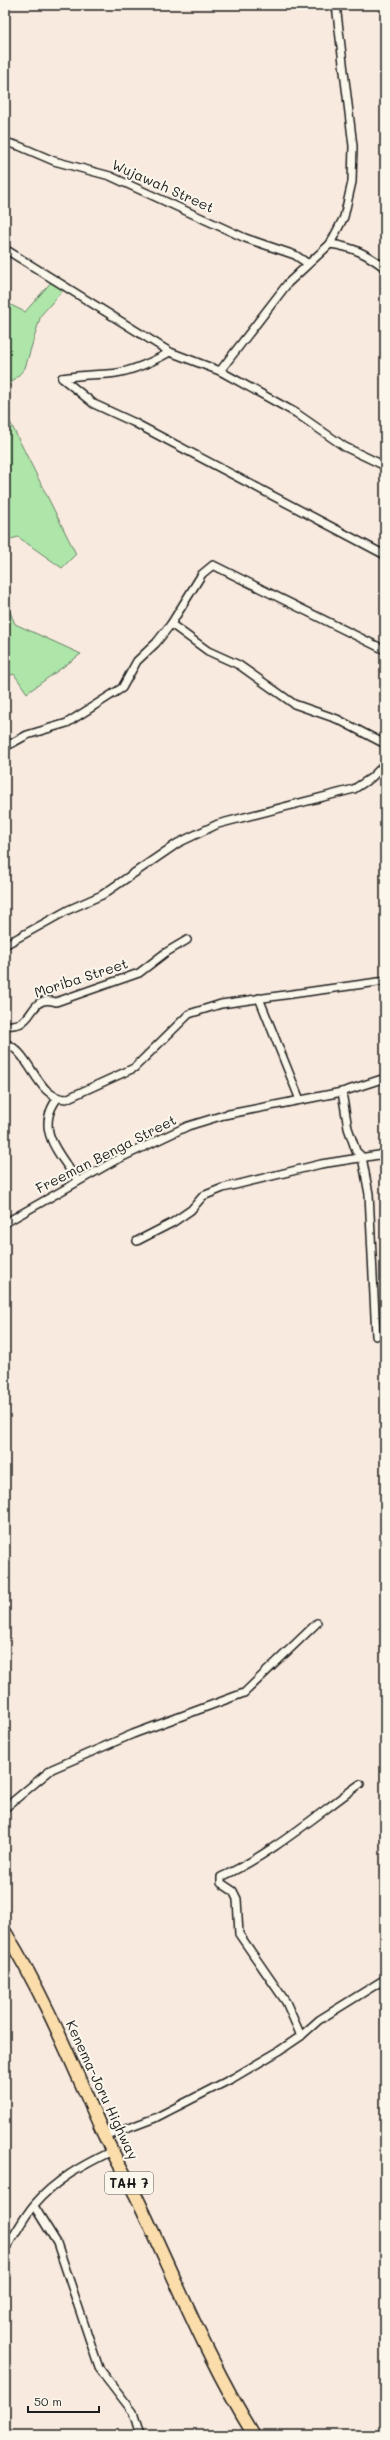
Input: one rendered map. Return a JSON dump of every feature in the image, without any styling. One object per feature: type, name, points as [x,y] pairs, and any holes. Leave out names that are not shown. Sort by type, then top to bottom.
[{"type":"highway","name":"Kenema-Joru Highway","points":[[5,1932],[25,1963],[43,1999],[112,2151],[138,2201],[223,2380],[254,2435]]},
{"type":"street","points":[[220,371],[288,283],[330,244],[346,210],[352,182],[353,146],[336,5]]},
{"type":"street","name":"Wujawah Street","points":[[5,142],[19,146],[54,161],[110,176],[245,238],[294,255],[308,264]]},
{"type":"street","points":[[330,244],[349,246],[369,255],[385,268]]},
{"type":"street","points":[[5,249],[170,352],[220,371],[296,413],[345,447],[385,466]]},
{"type":"street","points":[[170,352],[152,362],[110,374],[86,373],[62,378],[106,410],[133,422],[385,555]]},
{"type":"street","points":[[5,746],[27,735],[67,723],[122,688],[137,661],[156,643],[171,624],[202,574],[213,565],[385,650]]},
{"type":"street","points":[[171,624],[208,651],[239,666],[294,704],[337,719],[385,744]]},
{"type":"street","points":[[5,945],[68,910],[102,895],[178,843],[202,831],[218,824],[354,789],[371,778],[385,764]]},
{"type":"street","name":"Moriba Street","points":[[5,1026],[21,1022],[35,1005],[49,1000],[56,1002],[139,973],[165,954],[188,940]]},
{"type":"street","points":[[5,1043],[13,1046],[24,1056],[37,1079],[57,1099],[66,1099],[134,1068],[190,1014],[221,1004],[385,982]]},
{"type":"street","points":[[259,998],[300,1100]]},
{"type":"street","name":"Freeman Benga Street","points":[[5,1223],[116,1160],[188,1126],[224,1115],[342,1092],[385,1078]]},
{"type":"street","points":[[342,1092],[348,1128],[356,1150],[362,1157],[369,1194],[376,1336]]},
{"type":"street","points":[[57,1099],[48,1110],[47,1128],[50,1139],[78,1181]]},
{"type":"street","points":[[137,1241],[172,1223],[191,1210],[203,1196],[223,1188],[321,1164],[385,1154]]},
{"type":"street","points":[[5,1808],[52,1769],[133,1734],[244,1693],[317,1623]]},
{"type":"street","points":[[301,2036],[286,2002],[239,1934],[237,1899],[233,1891],[221,1884],[221,1877],[246,1866],[360,1784]]},
{"type":"street","points":[[105,2136],[155,2118],[212,2089],[301,2036],[319,2020],[385,1979]]},
{"type":"street","points":[[5,2249],[34,2206],[79,2166],[112,2151]]},
{"type":"street","points":[[34,2206],[57,2243],[99,2368],[133,2412],[140,2435]]},
{"type":"green space","points":[[53,280],[65,288],[41,315],[25,368],[5,390],[5,302],[25,312]]},
{"type":"green space","points":[[5,412],[76,554],[62,568],[18,537],[5,541]]},
{"type":"green space","points":[[5,600],[15,624],[81,654],[27,693],[14,674],[5,677]]}]
